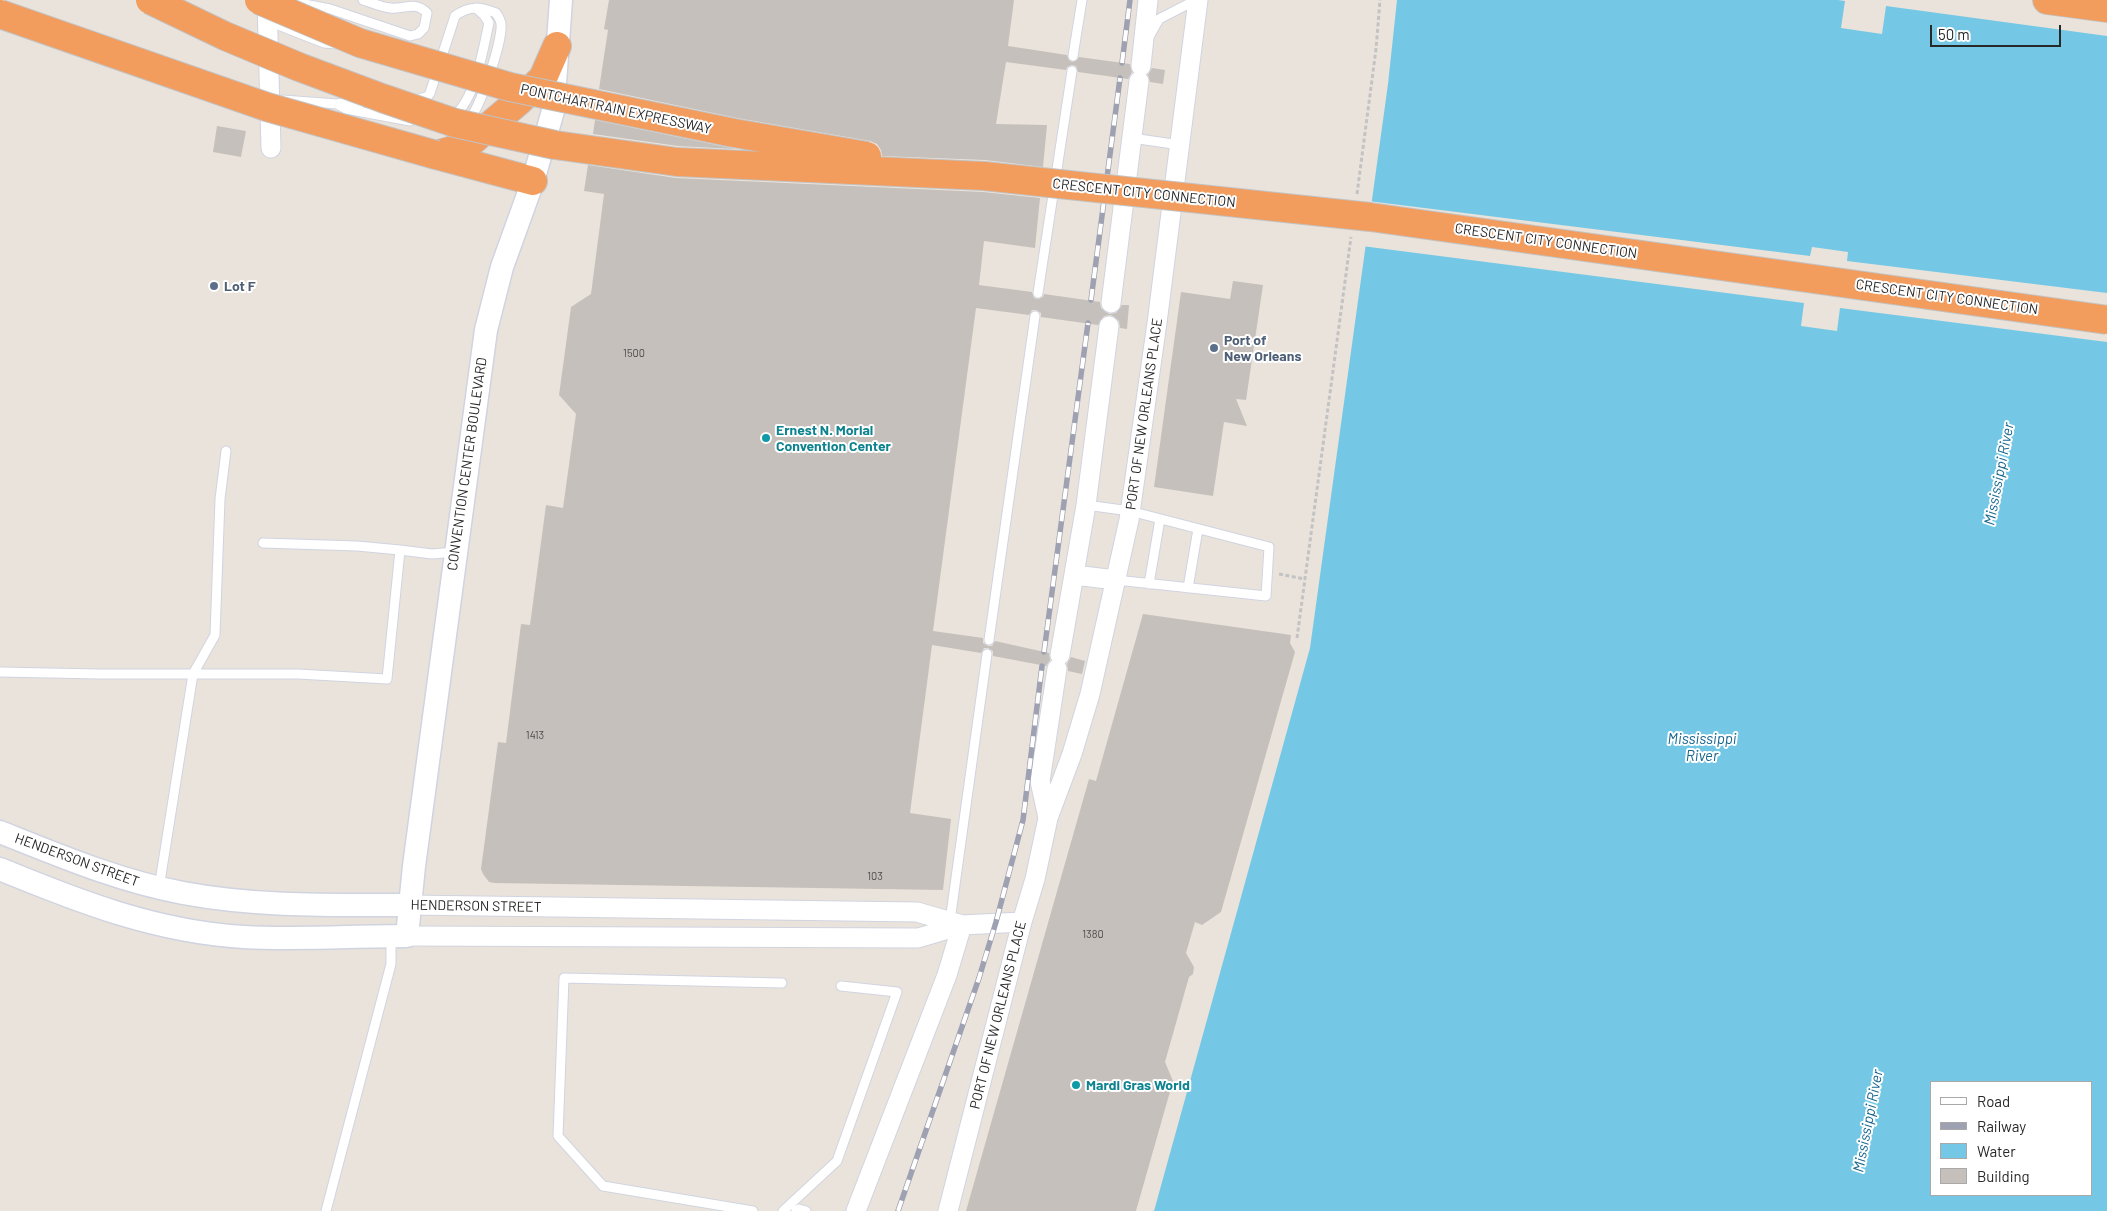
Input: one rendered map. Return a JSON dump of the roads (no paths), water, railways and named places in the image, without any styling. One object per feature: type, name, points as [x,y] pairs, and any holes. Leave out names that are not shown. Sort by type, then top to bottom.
[{"type":"highway","points":[[150,0],[225,36],[299,67],[382,98],[455,123],[546,143],[677,162],[984,176]]},
{"type":"highway","points":[[2047,0],[2107,8]]},
{"type":"highway","name":"PONTCHARTRAIN EXPRESSWAY","points":[[263,11],[360,43],[510,87],[734,133],[984,176]]},
{"type":"highway","points":[[0,14],[267,107],[533,181]]},
{"type":"highway","points":[[436,155],[466,146],[520,100],[543,78],[557,46]]},
{"type":"highway","name":"CRESCENT CITY CONNECTION","points":[[984,176],[1370,216],[2107,320]]},
{"type":"street","points":[[267,0],[263,11],[268,46],[271,148]]},
{"type":"street","name":"CONVENTION CENTER BOULEVARD","points":[[399,936],[409,905],[486,330],[502,267],[533,181],[553,111],[561,0]]},
{"type":"street","points":[[1111,303],[1148,0]]},
{"type":"street","name":"PORT OF NEW ORLEANS PLACE","points":[[948,1211],[1022,922],[1035,879],[1048,818],[1072,754],[1090,694],[1116,580],[1130,511],[1157,323],[1197,0]]},
{"type":"street","name":"PORT OF NEW ORLEANS PLACE","points":[[1048,818],[1040,781],[1058,662],[1086,505],[1109,326]]},
{"type":"street","points":[[1074,575],[1116,580]]},
{"type":"street","name":"HENDERSON STREET","points":[[0,832],[103,872],[159,888],[259,903],[917,912],[956,923],[1022,922]]},
{"type":"street","name":"HENDERSON STREET","points":[[0,869],[72,899],[116,914],[204,933],[252,937],[918,938],[956,923]]},
{"type":"street","points":[[801,911],[801,937]]},
{"type":"street","points":[[856,1211],[947,975],[956,923]]},
{"type":"lane","points":[[276,0],[330,8],[410,36],[418,34],[424,28],[427,13],[416,4],[406,4],[392,8],[363,0]]},
{"type":"lane","points":[[1073,56],[1082,0]]},
{"type":"lane","points":[[1143,46],[1159,19],[1197,0]]},
{"type":"lane","points":[[270,99],[338,104],[352,101],[423,115],[450,117],[459,113],[470,95],[489,24],[484,15],[476,8]]},
{"type":"lane","points":[[268,46],[415,100],[427,97],[430,93],[455,16],[465,9],[476,8],[483,8],[496,13],[501,23],[490,72],[478,108],[468,122],[447,127],[346,108],[338,104]]},
{"type":"lane","points":[[263,11],[324,43],[399,50],[441,62]]},
{"type":"lane","points":[[1038,293],[1072,71]]},
{"type":"lane","points":[[1132,138],[1180,145]]},
{"type":"lane","points":[[989,640],[1035,316]]},
{"type":"lane","points":[[159,888],[194,674],[215,635],[220,499],[226,451]]},
{"type":"lane","points":[[1086,505],[1130,511],[1269,547],[1266,596],[1116,580]]},
{"type":"lane","points":[[1149,584],[1160,519]]},
{"type":"lane","points":[[1188,588],[1198,529]]},
{"type":"lane","points":[[263,543],[400,550],[432,554],[455,552]]},
{"type":"lane","points":[[0,672],[298,674],[387,679],[400,550]]},
{"type":"lane","points":[[956,923],[987,654]]},
{"type":"lane","points":[[326,1211],[390,964],[399,936]]},
{"type":"lane","points":[[753,1211],[603,1186],[558,1136],[564,978],[782,983]]},
{"type":"lane","points":[[783,1211],[837,1160],[898,992],[841,986]]},
{"type":"lane","points":[[796,1211],[799,1209],[806,1211]]},
{"type":"water","name":"Mississippi River","points":[[1397,0],[2107,0],[2107,1211],[1154,1211],[1310,648],[1388,84]]},
{"type":"railway","points":[[1122,63],[1130,0]]},
{"type":"railway","points":[[1091,300],[1120,78]]},
{"type":"railway","points":[[1044,652],[1088,323]]},
{"type":"railway","points":[[898,1211],[979,978],[1023,820],[1042,666]]},
{"type":"place","name":"Lot F","points":[[214,286]]},
{"type":"place","name":"Port of New Orleans","points":[[1214,348]]},
{"type":"place","name":"Ernest N. Morial Convention Center","points":[[766,438]]},
{"type":"place","name":"Mardi Gras World","points":[[1076,1085]]}]
